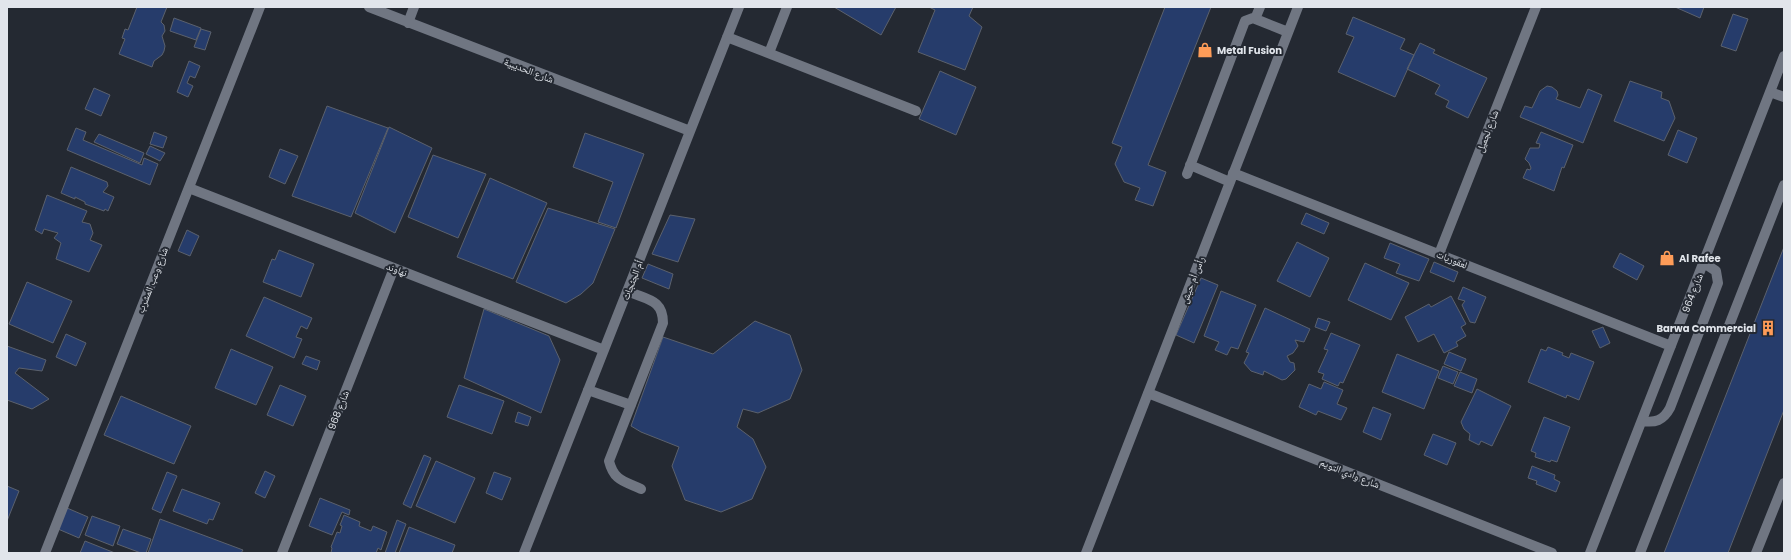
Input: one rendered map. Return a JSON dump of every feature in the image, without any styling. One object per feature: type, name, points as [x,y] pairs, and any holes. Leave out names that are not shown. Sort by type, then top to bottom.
[{"type":"street","name":"شارع وعب المشرب","points":[[45,553],[260,7]]},
{"type":"street","name":"شارع الحديبية","points":[[369,7],[690,131]]},
{"type":"street","points":[[408,23],[414,7]]},
{"type":"street","name":"أم الجثجاث","points":[[524,553],[739,7]]},
{"type":"street","points":[[769,53],[787,7]]},
{"type":"street","points":[[1260,7],[1255,19],[1288,32]]},
{"type":"street","name":"رأس أم حيش","points":[[1086,553],[1298,7]]},
{"type":"street","name":"شارع لجميل","points":[[1439,254],[1536,7]]},
{"type":"street","name":"لعقوريات","points":[[1255,19],[1248,19],[1244,24],[1188,169],[1232,177],[1439,254],[1671,346]]},
{"type":"street","points":[[727,37],[916,111]]},
{"type":"street","name":"شارع 964","points":[[1590,553],[1784,56]]},
{"type":"street","points":[[1770,92],[1784,96]]},
{"type":"street","points":[[1640,553],[1784,185]]},
{"type":"street","name":"نهاوند","points":[[189,188],[604,350]]},
{"type":"street","points":[[1642,421],[1653,422],[1663,418],[1670,408],[1718,283],[1716,271],[1704,262]]},
{"type":"street","name":"شارع 968","points":[[282,553],[394,268]]},
{"type":"street","points":[[628,291],[658,304],[663,312],[663,323],[610,461],[612,472],[618,479],[641,489]]},
{"type":"street","points":[[588,390],[631,405]]},
{"type":"street","name":"شارع وادي التويم","points":[[1148,393],[1552,553]]},
{"type":"street","points":[[1756,553],[1784,482]]},
{"type":"building","points":[[137,7],[167,7],[161,22],[164,25],[165,31],[162,36],[165,46],[164,51],[162,55],[154,61],[152,67],[119,54],[125,39],[122,38],[125,29],[128,30]]},
{"type":"building","points":[[834,7],[896,7],[881,35]]},
{"type":"building","points":[[929,7],[973,7],[969,16],[982,27],[965,70],[918,52],[935,10]]},
{"type":"building","points":[[1165,7],[1211,7],[1148,165],[1166,172],[1153,206],[1135,200],[1140,188],[1124,182],[1115,164],[1122,147],[1112,143]]},
{"type":"building","points":[[1675,7],[1704,7],[1700,18]]},
{"type":"building","points":[[1733,14],[1748,19],[1736,51],[1721,46]]},
{"type":"building","points":[[1353,17],[1405,39],[1400,49],[1414,55],[1395,97],[1338,72],[1354,37],[1346,34]]},
{"type":"building","points":[[174,18],[201,28],[196,40],[170,31]]},
{"type":"building","points":[[201,29],[211,32],[205,50],[194,47]]},
{"type":"building","points":[[1420,43],[1435,50],[1433,53],[1487,78],[1468,118],[1446,107],[1449,101],[1435,94],[1440,85],[1407,69]]},
{"type":"building","points":[[189,61],[200,66],[195,78],[190,76],[187,83],[193,86],[188,97],[177,92]]},
{"type":"building","points":[[940,71],[976,87],[956,135],[919,119]]},
{"type":"building","points":[[1630,81],[1662,92],[1661,98],[1669,101],[1675,118],[1664,141],[1614,121]]},
{"type":"building","points":[[1547,86],[1552,87],[1557,91],[1558,95],[1556,99],[1580,108],[1588,89],[1602,95],[1583,143],[1520,117],[1525,106],[1532,108],[1540,91]]},
{"type":"building","points":[[94,88],[110,95],[101,116],[85,109]]},
{"type":"building","points":[[327,106],[388,128],[351,217],[292,196]]},
{"type":"building","points":[[389,127],[432,148],[395,233],[355,213]]},
{"type":"building","points":[[76,128],[86,132],[83,140],[142,165],[144,158],[158,164],[150,185],[67,150]]},
{"type":"building","points":[[1678,130],[1697,138],[1687,163],[1668,155]]},
{"type":"building","points":[[154,132],[167,137],[163,148],[150,144]]},
{"type":"building","points":[[1541,132],[1573,145],[1564,168],[1562,167],[1554,191],[1523,178],[1527,169],[1530,170],[1531,168],[1525,159],[1530,148],[1539,148],[1540,144],[1536,143]]},
{"type":"building","points":[[585,133],[644,154],[616,228],[598,222],[613,182],[573,167]]},
{"type":"building","points":[[99,134],[144,153],[140,163],[94,142]]},
{"type":"building","points":[[150,146],[165,153],[160,161],[146,154]]},
{"type":"building","points":[[280,149],[298,156],[285,184],[269,177]]},
{"type":"building","points":[[433,155],[486,174],[458,238],[408,217]]},
{"type":"building","points":[[71,167],[107,182],[108,186],[103,192],[114,197],[108,211],[85,204],[85,202],[75,197],[75,199],[61,193]]},
{"type":"building","points":[[490,178],[547,203],[513,279],[457,257]]},
{"type":"building","points":[[47,195],[87,211],[82,222],[90,224],[93,233],[90,240],[102,245],[89,272],[56,259],[61,243],[54,238],[58,233],[44,229],[42,234],[35,230]]},
{"type":"building","points":[[548,208],[615,229],[593,283],[581,294],[566,303],[516,282]]},
{"type":"building","points":[[1306,213],[1329,223],[1324,234],[1301,224]]},
{"type":"building","points":[[670,215],[695,219],[678,262],[652,254]]},
{"type":"building","points":[[187,230],[199,236],[190,256],[178,251]]},
{"type":"building","points":[[1297,242],[1329,258],[1310,297],[1277,281]]},
{"type":"building","points":[[1390,243],[1429,259],[1419,281],[1396,273],[1400,264],[1384,258]]},
{"type":"building","name":"Barwa Commercial","points":[[1784,247],[1784,410],[1728,553],[1664,553]]},
{"type":"building","points":[[279,250],[314,264],[301,297],[263,282],[272,259],[275,260]]},
{"type":"building","points":[[1620,253],[1644,266],[1637,280],[1613,267]]},
{"type":"building","points":[[1434,262],[1458,272],[1454,282],[1430,272]]},
{"type":"building","points":[[1365,263],[1409,283],[1391,320],[1348,300]]},
{"type":"building","points":[[648,264],[673,274],[669,289],[642,278]]},
{"type":"building","points":[[1201,278],[1218,285],[1194,343],[1176,335]]},
{"type":"building","points":[[27,282],[72,301],[53,343],[9,324]]},
{"type":"building","points":[[1463,287],[1486,297],[1475,323],[1470,322],[1462,305],[1465,301],[1458,299]]},
{"type":"building","points":[[1221,291],[1256,305],[1238,349],[1231,347],[1227,355],[1215,350],[1219,342],[1204,336]]},
{"type":"building","points":[[1451,296],[1466,324],[1461,327],[1466,336],[1456,342],[1458,346],[1444,353],[1434,334],[1418,342],[1405,317],[1429,304],[1431,307]]},
{"type":"building","points":[[264,297],[312,318],[307,329],[301,326],[296,337],[302,339],[294,358],[246,336]]},
{"type":"building","points":[[1265,308],[1310,329],[1304,342],[1295,340],[1298,346],[1293,353],[1287,356],[1290,362],[1294,363],[1295,370],[1286,379],[1282,380],[1264,371],[1263,375],[1251,371],[1244,363],[1249,353],[1246,352]]},
{"type":"building","points":[[484,309],[549,336],[560,360],[541,413],[464,378]]},
{"type":"building","points":[[1318,318],[1330,322],[1326,331],[1315,327]]},
{"type":"building","points":[[755,321],[790,335],[802,370],[790,399],[758,413],[743,409],[737,427],[753,439],[766,467],[752,499],[721,512],[685,500],[672,466],[679,447],[641,432],[631,426],[663,337],[713,354]]},
{"type":"building","points":[[1603,327],[1610,343],[1600,348],[1592,331]]},
{"type":"building","points":[[1331,333],[1360,345],[1343,383],[1340,382],[1338,386],[1322,379],[1324,374],[1318,372],[1328,350],[1324,349]]},
{"type":"building","points":[[66,334],[86,343],[76,366],[56,357]]},
{"type":"building","points":[[7,346],[46,360],[42,371],[19,368],[15,373],[49,399],[32,409],[7,400]]},
{"type":"building","points":[[1548,347],[1563,353],[1562,355],[1569,358],[1571,353],[1594,362],[1579,400],[1567,395],[1566,398],[1528,382],[1541,349],[1546,351]]},
{"type":"building","points":[[231,349],[273,367],[256,405],[215,388]]},
{"type":"building","points":[[1449,352],[1466,359],[1461,371],[1444,364]]},
{"type":"building","points":[[1397,354],[1439,371],[1424,409],[1382,392]]},
{"type":"building","points":[[306,356],[320,361],[317,370],[302,364]]},
{"type":"building","points":[[1443,366],[1458,372],[1453,384],[1438,378]]},
{"type":"building","points":[[1460,372],[1477,379],[1472,393],[1454,386]]},
{"type":"building","points":[[1324,382],[1343,390],[1337,404],[1347,408],[1341,420],[1318,411],[1316,415],[1299,407],[1309,384],[1321,389]]},
{"type":"building","points":[[280,385],[306,396],[293,426],[267,415]]},
{"type":"building","points":[[459,385],[504,401],[492,434],[447,417]]},
{"type":"building","points":[[1477,389],[1511,406],[1492,446],[1481,441],[1479,445],[1469,440],[1470,434],[1464,429],[1461,422]]},
{"type":"building","points":[[121,396],[191,426],[174,464],[104,435]]},
{"type":"building","points":[[1373,407],[1391,414],[1381,440],[1363,432]]},
{"type":"building","points":[[518,412],[531,417],[528,426],[515,422]]},
{"type":"building","points":[[1544,417],[1570,427],[1557,462],[1551,460],[1550,462],[1535,457],[1536,453],[1531,451]]},
{"type":"building","points":[[1433,434],[1456,443],[1447,465],[1424,455]]},
{"type":"building","points":[[424,455],[431,458],[411,508],[403,504]]},
{"type":"building","points":[[436,461],[475,478],[455,523],[416,506]]},
{"type":"building","points":[[1532,466],[1555,475],[1554,479],[1560,482],[1556,492],[1536,484],[1537,481],[1528,478]]},
{"type":"building","points":[[265,471],[275,476],[265,498],[255,493]]},
{"type":"building","points":[[167,472],[177,476],[161,513],[152,509]]},
{"type":"building","points":[[494,472],[511,478],[502,500],[486,493]]},
{"type":"building","points":[[7,486],[19,491],[7,521]]},
{"type":"building","points":[[182,489],[220,503],[213,520],[209,519],[207,524],[173,511]]},
{"type":"building","points":[[320,498],[350,510],[349,515],[342,512],[332,535],[309,526]]},
{"type":"building","points":[[67,508],[88,517],[79,538],[58,529]]},
{"type":"building","points":[[344,515],[360,522],[359,526],[371,531],[373,526],[387,532],[381,550],[378,548],[376,553],[331,553],[331,547],[337,532],[340,533],[342,526],[340,525]]},
{"type":"building","points":[[92,516],[120,526],[113,546],[85,535]]},
{"type":"building","points":[[160,519],[243,550],[241,553],[148,553]]},
{"type":"building","points":[[397,520],[406,524],[395,553],[385,553]]},
{"type":"building","points":[[409,527],[455,545],[452,553],[399,553]]},
{"type":"building","points":[[123,529],[151,539],[146,553],[141,553],[117,544]]},
{"type":"building","points":[[85,541],[115,553],[80,553]]},
{"type":"place","name":"Metal Fusion","points":[[1205,50]]},
{"type":"place","name":"Al Rafee","points":[[1667,258]]},
{"type":"place","name":"Barwa Commercial","points":[[1768,328]]}]
